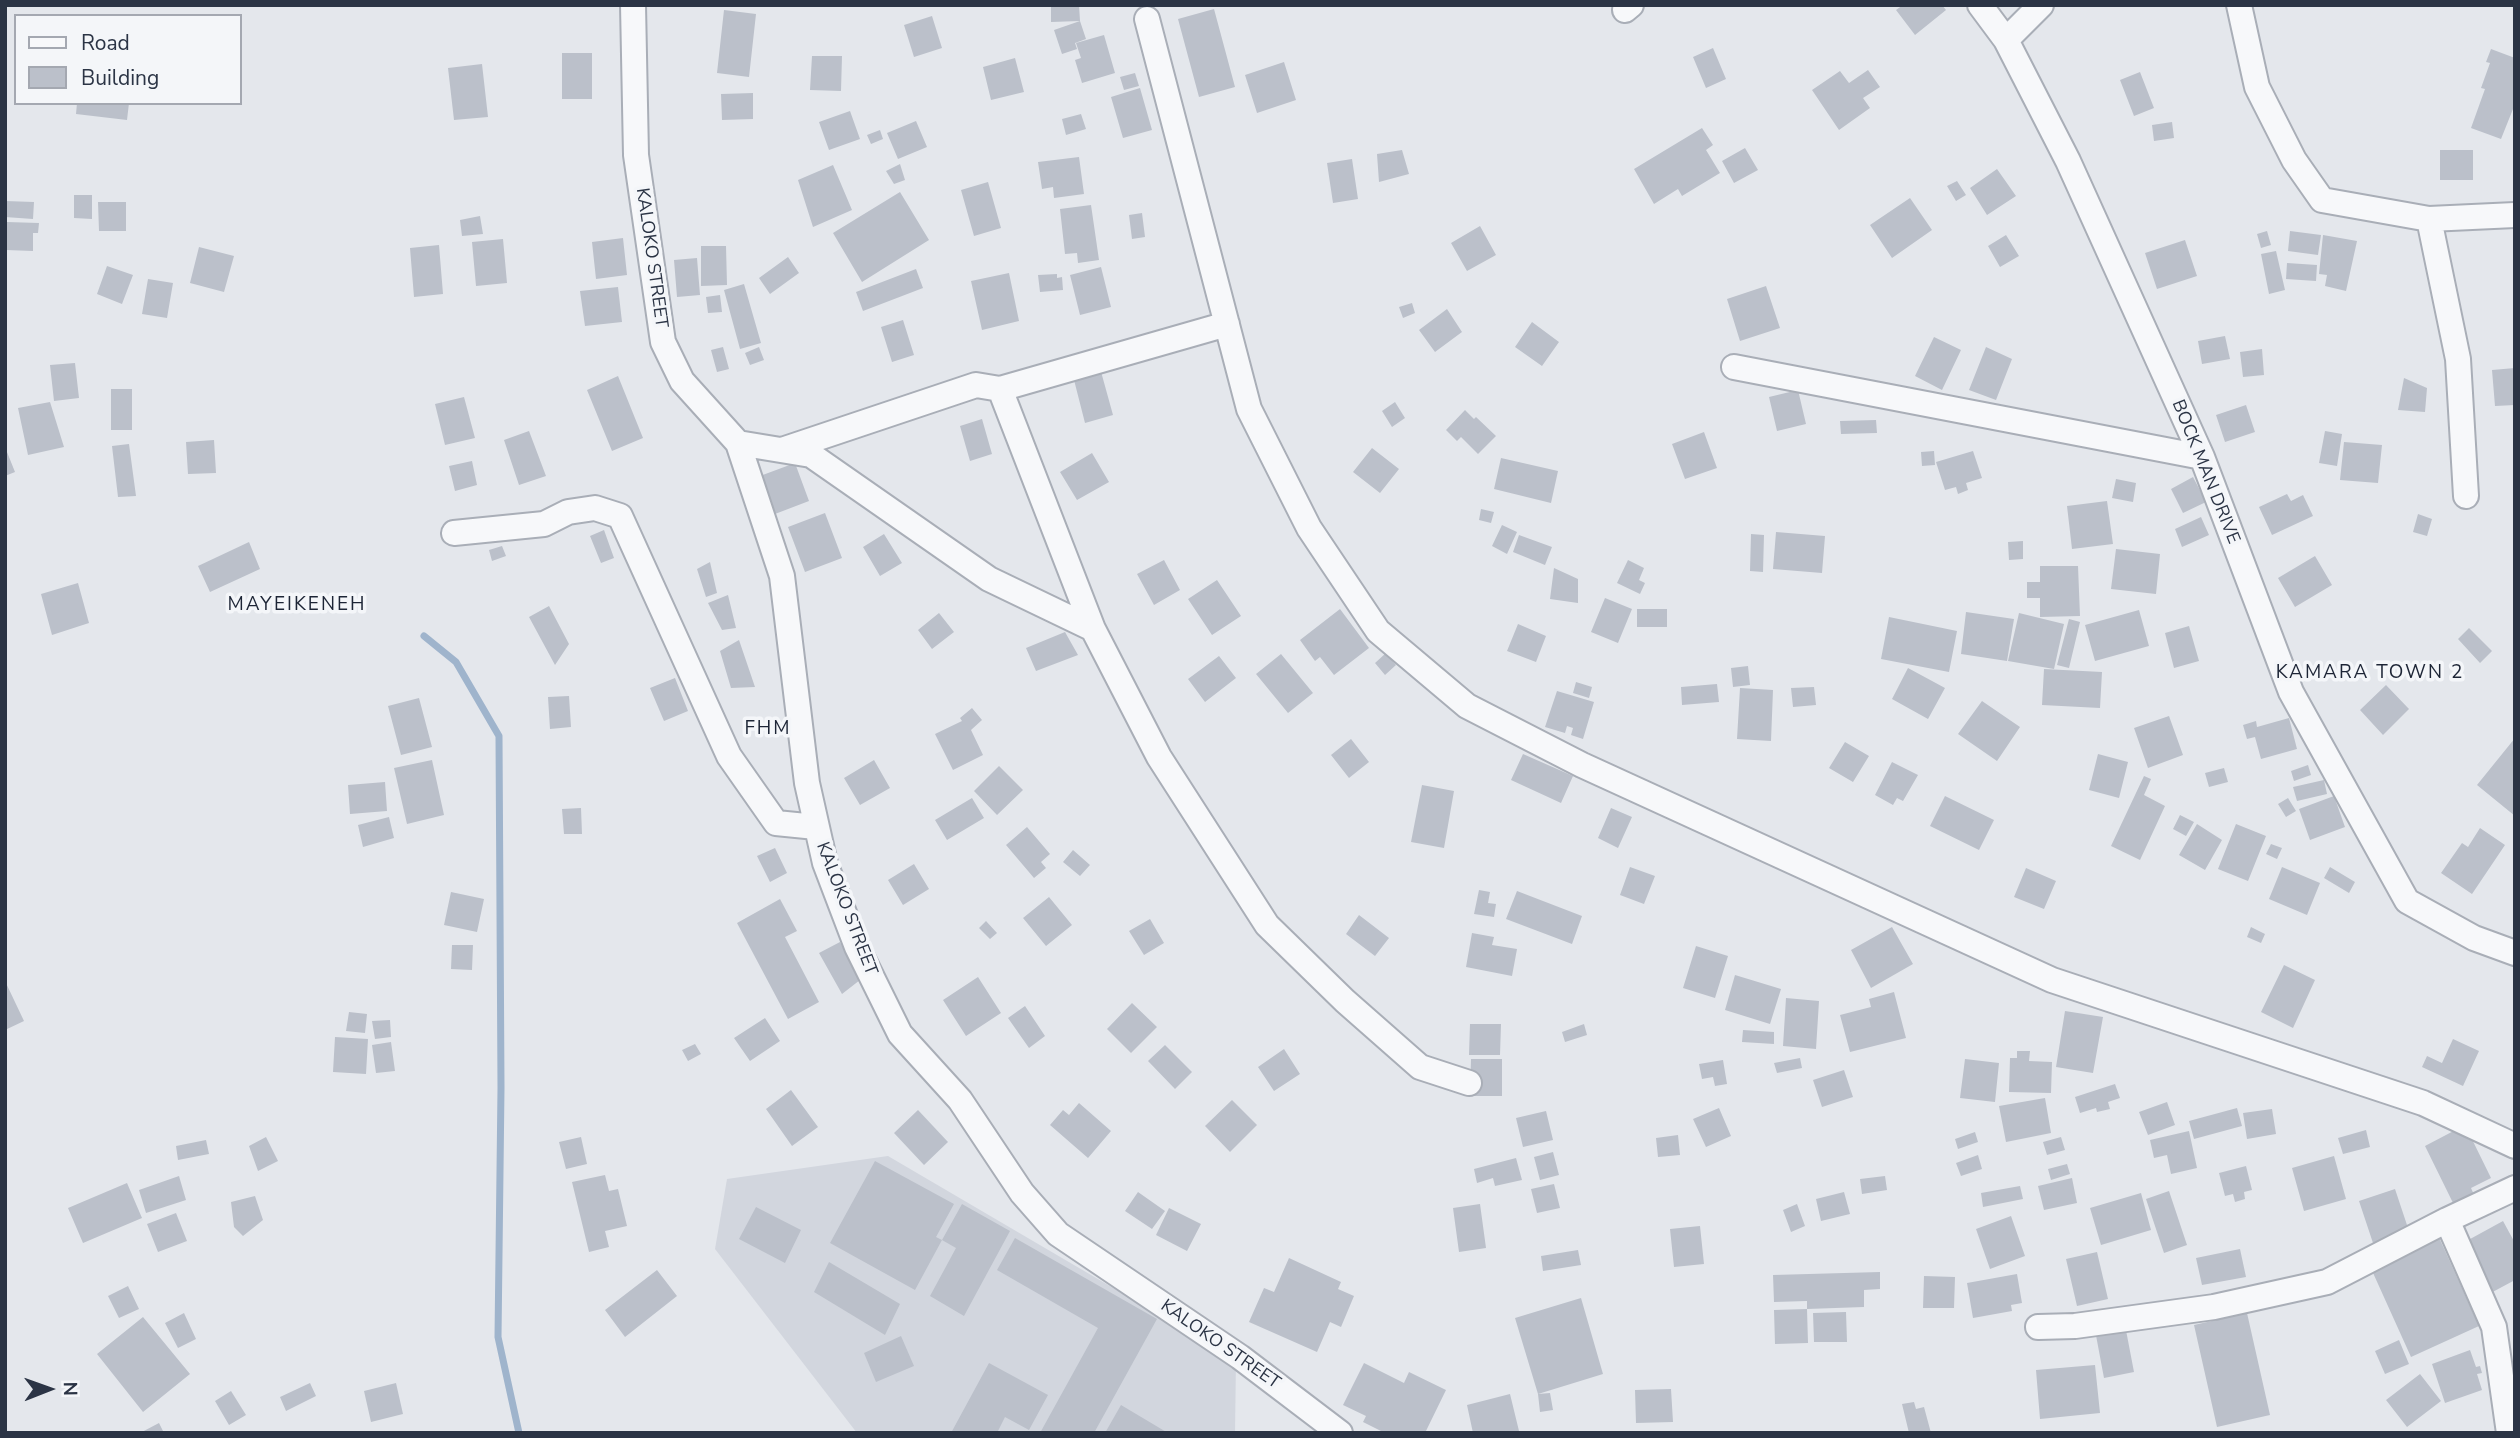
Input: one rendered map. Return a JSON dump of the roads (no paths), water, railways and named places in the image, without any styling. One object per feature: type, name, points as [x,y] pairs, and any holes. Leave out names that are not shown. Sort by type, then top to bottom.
[{"type":"street","name":"KALOKO STREET","points":[[632,5],[636,155],[663,342],[682,381],[738,443],[782,576],[807,783],[825,863],[857,947],[900,1034],[960,1100],[1022,1193],[1058,1234],[1240,1357],[1340,1433]]},
{"type":"street","name":"BOCK MAN DRIVE","points":[[1980,5],[2006,40],[2068,161],[2202,457],[2291,692],[2407,901],[2474,938],[2515,954]]},
{"type":"street","points":[[2006,40],[2041,5]]},
{"type":"street","points":[[2239,5],[2257,87],[2294,160],[2322,200],[2429,219],[2515,215]]},
{"type":"street","points":[[1147,19],[1249,408],[1309,528],[1378,631],[1467,706],[1582,765],[2052,981],[2423,1103],[2515,1146]]},
{"type":"street","points":[[2429,219],[2458,359],[2466,496]]},
{"type":"street","points":[[782,450],[976,385],[1000,389],[1227,324]]},
{"type":"street","points":[[1734,368],[2202,457]]},
{"type":"street","points":[[1000,389],[1093,629],[1159,757],[1267,925],[1345,1001],[1420,1068],[1469,1083]]},
{"type":"street","points":[[738,443],[811,455],[989,579],[1093,629]]},
{"type":"street","points":[[454,533],[544,524],[568,512],[595,508],[620,516],[729,756],[776,822],[816,827]]},
{"type":"street","points":[[2038,1326],[2075,1325],[2214,1307],[2327,1282],[2515,1188]]},
{"type":"street","points":[[2447,1220],[2494,1327],[2509,1433]]},
{"type":"waterway","points":[[424,636],[456,662],[499,736],[501,1088],[498,1337],[519,1433]]},
{"type":"district","name":"MAYEIKENEH","points":[[297,605]]},
{"type":"district","name":"KAMARA TOWN 2","points":[[2370,673]]},
{"type":"district","name":"FHM","points":[[768,729]]}]
